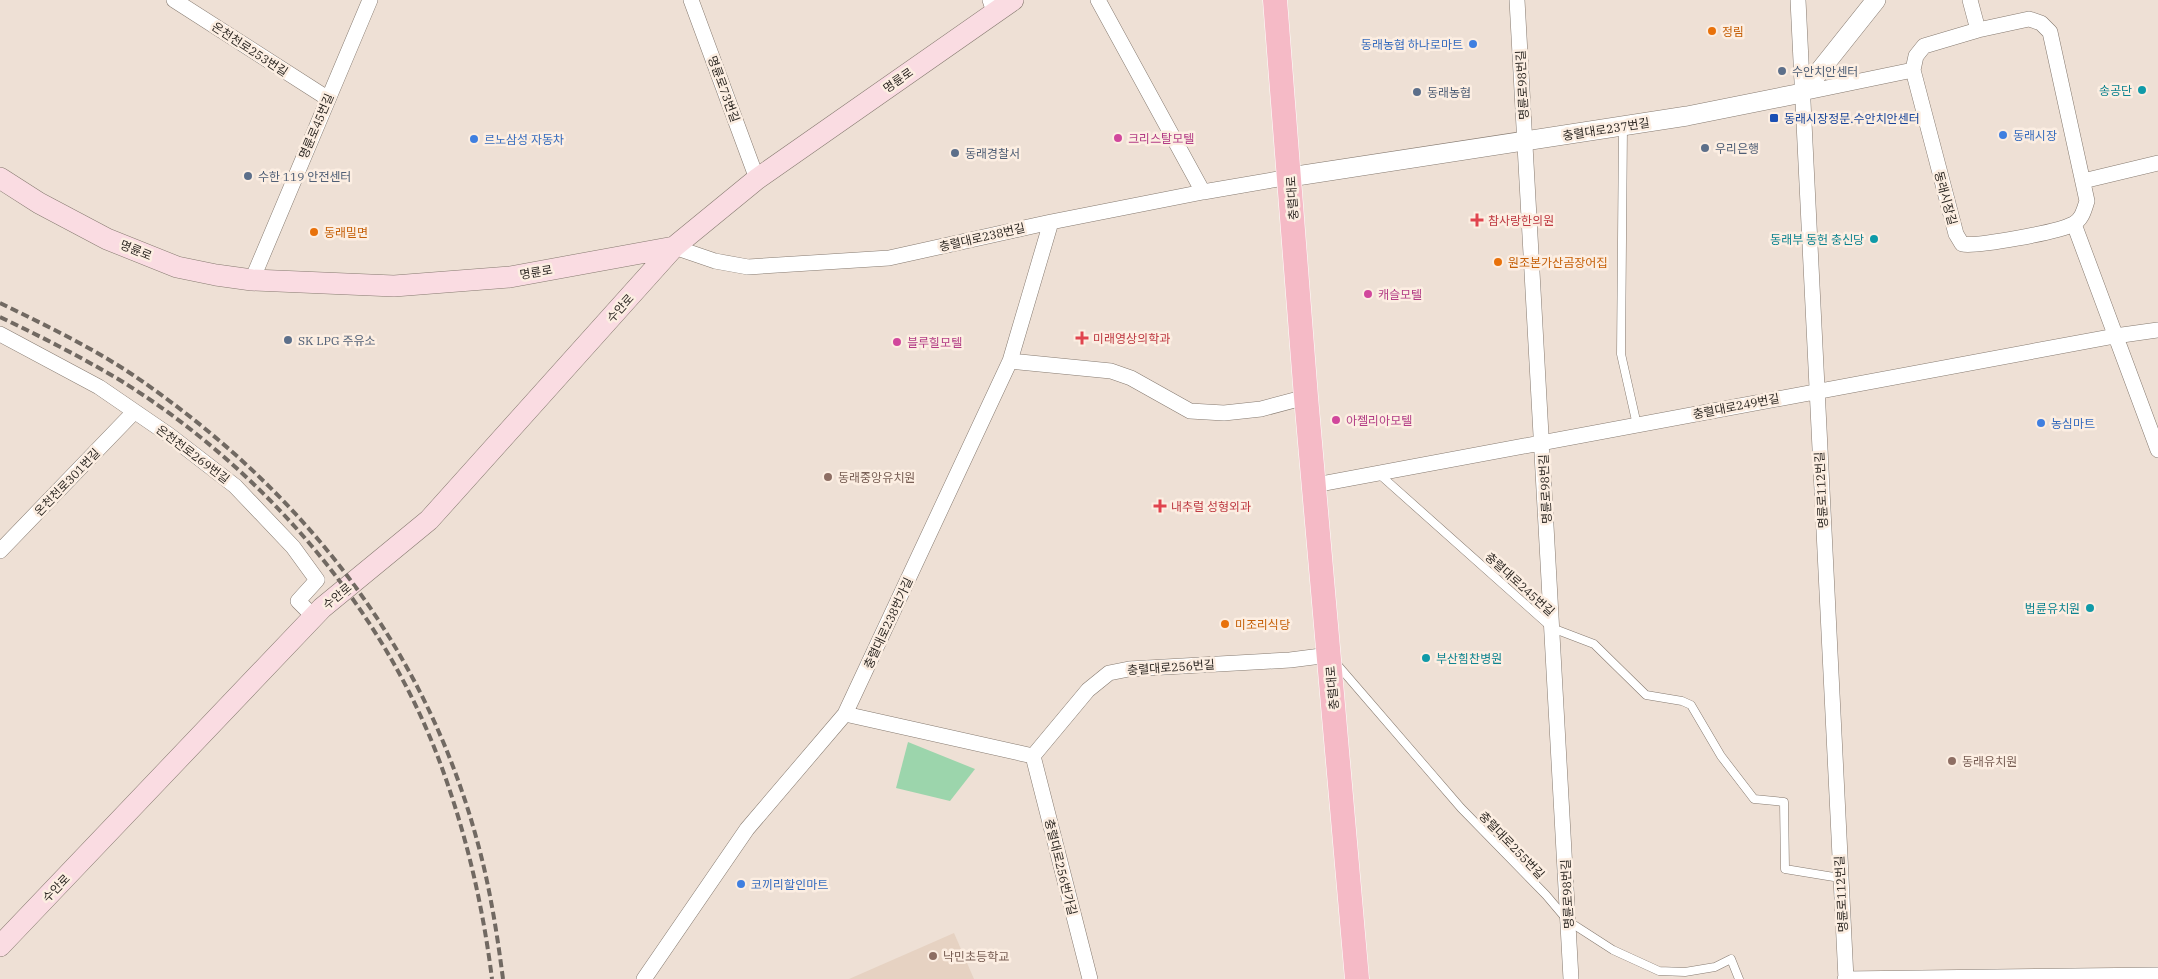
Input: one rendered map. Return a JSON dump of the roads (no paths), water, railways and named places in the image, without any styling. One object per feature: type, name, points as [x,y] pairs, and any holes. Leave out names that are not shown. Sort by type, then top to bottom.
[{"type":"main road","name":"명륜로","points":[[0,178],[38,203],[107,238],[177,267],[216,276],[252,280],[394,286],[510,277],[674,247],[757,179],[992,6],[1013,0]]},
{"type":"main road","name":"충렬대로","points":[[1272,6],[1290,178],[1306,397],[1357,979]]},
{"type":"main road","name":"수안로","points":[[0,946],[314,617],[429,520],[674,247]]},
{"type":"street","name":"온천천로253번길","points":[[174,0],[327,98]]},
{"type":"street","name":"명륜로45번길","points":[[252,280],[327,98],[370,0]]},
{"type":"street","name":"명륜로73번길","points":[[691,0],[757,179]]},
{"type":"street","points":[[1098,0],[1203,192]]},
{"type":"street","name":"명륜로98번길","points":[[1518,0],[1572,979]]},
{"type":"street","name":"명륜로112번길","points":[[1798,0],[1846,979]]},
{"type":"street","points":[[1802,93],[1876,0]]},
{"type":"street","points":[[1970,0],[1978,30]]},
{"type":"street","points":[[1802,93],[1913,70],[1916,56],[1924,46],[1978,30],[2029,19],[2042,23],[2050,32],[2087,202],[2082,217],[2074,224],[2158,450]]},
{"type":"street","name":"동래시장길","points":[[1913,70],[1956,234],[1962,244],[1971,246],[2074,224]]},
{"type":"street","name":"충렬대로237번길","points":[[1290,178],[1623,126],[1802,93]]},
{"type":"street","points":[[2083,181],[2158,164]]},
{"type":"street","name":"충렬대로238번길","points":[[674,247],[715,261],[748,267],[889,258],[1051,222],[1203,192],[1290,178]]},
{"type":"street","name":"충렬대로238번가길","points":[[644,979],[747,830],[845,714],[1010,361],[1051,222]]},
{"type":"street","name":"충렬대로249번길","points":[[1315,485],[2115,336],[2158,330]]},
{"type":"street","name":"온천천로269번길","points":[[0,334],[99,387],[169,434],[235,486],[293,547],[317,580],[298,601],[314,617]]},
{"type":"street","points":[[1010,361],[1111,371],[1131,378],[1190,411],[1224,413],[1261,409],[1306,397]]},
{"type":"street","name":"온천천로301번길","points":[[0,551],[134,412]]},
{"type":"street","name":"충렬대로256번길","points":[[1033,756],[1088,690],[1109,673],[1129,668],[1290,660],[1329,655]]},
{"type":"street","points":[[845,714],[1033,756]]},
{"type":"street","name":"충렬대로256번가길","points":[[1033,756],[1090,979]]},
{"type":"street","points":[[1846,979],[2158,975]]},
{"type":"lane","points":[[1623,126],[1621,354],[1637,425]]},
{"type":"lane","name":"충렬대로245번길","points":[[1378,473],[1552,628],[1594,644],[1646,694],[1682,701],[1690,705],[1721,756],[1754,799],[1784,802],[1785,869],[1840,878]]},
{"type":"lane","name":"충렬대로255번길","points":[[1329,655],[1461,808],[1546,895],[1568,921],[1613,950],[1659,971],[1685,972],[1715,967],[1730,959],[1739,979]]},
{"type":"railway","points":[[0,303],[101,355],[133,375],[194,420],[250,468],[302,521],[349,578],[390,638],[425,703],[455,771],[482,861],[493,911],[503,979]]},
{"type":"railway","points":[[0,317],[108,373],[175,417],[224,457],[271,501],[314,549],[353,600],[388,653],[418,710],[442,768],[473,872],[484,925],[492,979]]},
{"type":"place","name":"정림","points":[[1712,31]]},
{"type":"place","name":"동래농협 하나로마트","points":[[1473,44]]},
{"type":"place","name":"수안치안센터","points":[[1782,71]]},
{"type":"place","name":"송공단","points":[[2142,90]]},
{"type":"place","name":"동래농협","points":[[1417,92]]},
{"type":"place","name":"동래시장정문.수안치안센터","points":[[1774,118]]},
{"type":"place","name":"동래시장","points":[[2003,135]]},
{"type":"place","name":"크리스탈모텔","points":[[1118,138]]},
{"type":"place","name":"르노삼성 자동차","points":[[474,139]]},
{"type":"place","name":"우리은행","points":[[1705,148]]},
{"type":"place","name":"동래경찰서","points":[[955,153]]},
{"type":"place","name":"수한 119 안전센터","points":[[248,176]]},
{"type":"place","name":"참사랑한의원","points":[[1477,220]]},
{"type":"place","name":"동래밀면","points":[[314,232]]},
{"type":"place","name":"동래부 동헌 충신당","points":[[1874,239]]},
{"type":"place","name":"원조본가산곰장어집","points":[[1498,262]]},
{"type":"place","name":"캐슬모텔","points":[[1368,294]]},
{"type":"place","name":"미래영상의학과","points":[[1082,338]]},
{"type":"place","name":"SK LPG 주유소","points":[[288,340]]},
{"type":"place","name":"블루힐모텔","points":[[897,342]]},
{"type":"place","name":"아젤리아모텔","points":[[1336,420]]},
{"type":"place","name":"농심마트","points":[[2041,423]]},
{"type":"place","name":"동래중앙유치원","points":[[828,477]]},
{"type":"place","name":"내추럴 성형외과","points":[[1160,506]]},
{"type":"place","name":"법륜유치원","points":[[2090,608]]},
{"type":"place","name":"미조리식당","points":[[1225,624]]},
{"type":"place","name":"부산힘찬병원","points":[[1426,658]]},
{"type":"place","name":"동래유치원","points":[[1952,761]]},
{"type":"place","name":"코끼리할인마트","points":[[741,884]]},
{"type":"place","name":"낙민초등학교","points":[[933,956]]}]
